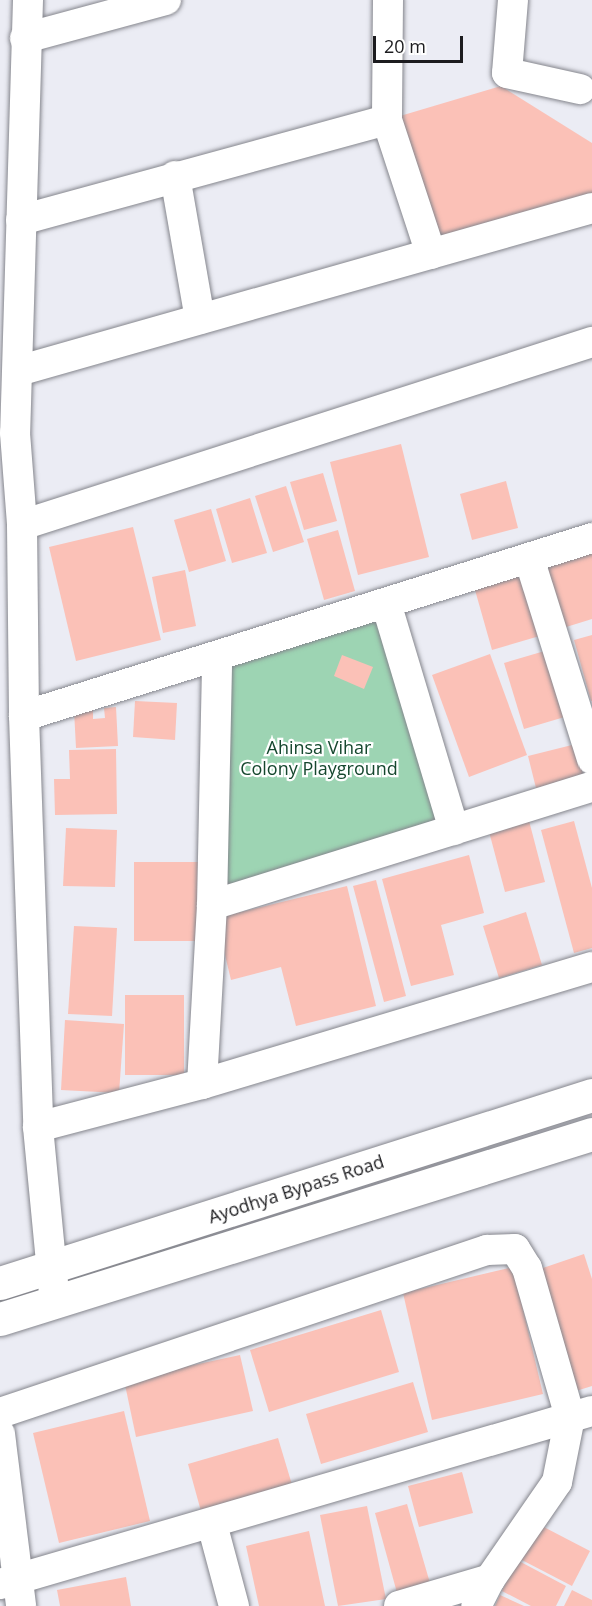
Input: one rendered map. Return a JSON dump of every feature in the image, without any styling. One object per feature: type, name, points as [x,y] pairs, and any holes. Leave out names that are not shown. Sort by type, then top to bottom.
[{"type":"main road","name":"Ayodhya Bypass Road","points":[[0,1283],[592,1095]]},
{"type":"main road","name":"Ayodhya Bypass Road","points":[[0,1319],[592,1134]]},
{"type":"street","points":[[28,0],[25,38],[18,371],[8,432],[22,525],[24,716],[39,1127],[50,1268],[55,1302]]},
{"type":"street","points":[[25,38],[166,0]]},
{"type":"street","points":[[388,0],[387,120],[431,254]]},
{"type":"street","points":[[513,0],[507,73],[580,89]]},
{"type":"street","points":[[21,220],[175,176],[387,120]]},
{"type":"street","points":[[175,176],[200,319]]},
{"type":"street","points":[[18,371],[592,208]]},
{"type":"street","points":[[22,525],[592,342]]},
{"type":"street","points":[[24,716],[592,538]]},
{"type":"street","points":[[529,558],[592,759]]},
{"type":"street","points":[[386,603],[454,830]]},
{"type":"street","points":[[202,1084],[212,905],[217,656]]},
{"type":"street","points":[[212,905],[592,787]]},
{"type":"street","points":[[39,1127],[202,1084],[592,967]]},
{"type":"street","points":[[0,1413],[487,1250],[515,1249],[527,1268],[581,1414],[557,1482],[490,1579],[476,1606]]},
{"type":"street","points":[[0,1434],[13,1590],[212,1524],[581,1414]]},
{"type":"street","points":[[212,1524],[234,1606]]},
{"type":"street","points":[[399,1606],[490,1579]]},
{"type":"green space","name":"Ahinsa Vihar Colony Playground","points":[[384,608],[450,827],[214,902],[215,656]]},
{"type":"building","points":[[501,86],[592,143],[592,205],[433,250],[390,119]]},
{"type":"building","points":[[401,444],[429,557],[358,575],[330,462]]},
{"type":"building","points":[[323,473],[337,521],[304,530],[290,482]]},
{"type":"building","points":[[506,481],[518,528],[472,540],[460,494]]},
{"type":"building","points":[[286,486],[304,542],[273,552],[255,496]]},
{"type":"building","points":[[250,498],[267,553],[232,563],[216,509]]},
{"type":"building","points":[[211,509],[226,561],[189,572],[174,520]]},
{"type":"building","points":[[133,527],[161,640],[76,661],[49,547]]},
{"type":"building","points":[[338,530],[355,591],[324,600],[307,539]]},
{"type":"building","points":[[589,544],[592,555],[592,619],[563,628],[543,558]]},
{"type":"building","points":[[185,570],[196,626],[163,633],[152,577]]},
{"type":"building","points":[[525,574],[543,635],[492,650],[475,590]]},
{"type":"building","points":[[592,635],[592,701],[591,701],[574,640]]},
{"type":"building","points":[[548,650],[568,716],[524,729],[504,663]]},
{"type":"building","points":[[490,654],[527,755],[469,777],[432,675]]},
{"type":"building","points":[[342,655],[373,667],[364,689],[334,676]]},
{"type":"building","points":[[135,701],[177,703],[175,740],[133,737]]},
{"type":"building","points":[[116,707],[118,746],[76,748],[74,710],[93,709],[93,719],[105,718],[104,708]]},
{"type":"building","points":[[576,744],[584,776],[536,788],[528,756]]},
{"type":"building","points":[[116,749],[117,814],[55,815],[54,779],[70,779],[69,750]]},
{"type":"building","points":[[527,813],[545,882],[505,892],[487,824]]},
{"type":"building","points":[[574,821],[592,888],[592,948],[574,953],[541,830]]},
{"type":"building","points":[[66,828],[117,830],[115,887],[63,886]]},
{"type":"building","points":[[469,855],[484,913],[441,925],[454,975],[411,986],[382,879]]},
{"type":"building","points":[[134,862],[198,862],[197,941],[134,941]]},
{"type":"building","points":[[376,880],[406,996],[384,1002],[353,886]]},
{"type":"building","points":[[347,886],[376,1006],[296,1026],[281,967],[231,980],[216,918]]},
{"type":"building","points":[[526,912],[542,965],[499,978],[483,926]]},
{"type":"building","points":[[74,926],[117,928],[112,1016],[68,1014]]},
{"type":"building","points":[[125,995],[184,995],[184,1075],[125,1075]]},
{"type":"building","points":[[65,1020],[124,1024],[119,1093],[61,1090]]},
{"type":"building","points":[[584,1254],[592,1279],[592,1386],[576,1391],[537,1270]]},
{"type":"building","points":[[513,1267],[543,1394],[432,1420],[403,1293]]},
{"type":"building","points":[[381,1310],[399,1372],[269,1412],[250,1350]]},
{"type":"building","points":[[240,1355],[253,1411],[136,1437],[124,1380]]},
{"type":"building","points":[[413,1382],[428,1432],[321,1464],[306,1414]]},
{"type":"building","points":[[124,1411],[150,1521],[59,1543],[33,1433]]},
{"type":"building","points":[[278,1438],[293,1488],[202,1515],[188,1464]]},
{"type":"building","points":[[462,1472],[473,1513],[419,1527],[408,1486]]},
{"type":"building","points":[[407,1504],[432,1590],[399,1600],[375,1513]]},
{"type":"building","points":[[367,1506],[386,1599],[338,1606],[320,1515]]},
{"type":"building","points":[[538,1524],[590,1551],[572,1586],[520,1559]]},
{"type":"building","points":[[309,1531],[325,1606],[259,1606],[246,1546]]},
{"type":"building","points":[[517,1560],[566,1586],[556,1606],[531,1606],[502,1591]]},
{"type":"building","points":[[126,1577],[131,1606],[60,1606],[57,1590]]},
{"type":"building","points":[[572,1590],[592,1600],[592,1606],[564,1606]]},
{"type":"building","points":[[500,1595],[524,1606],[495,1606]]}]
